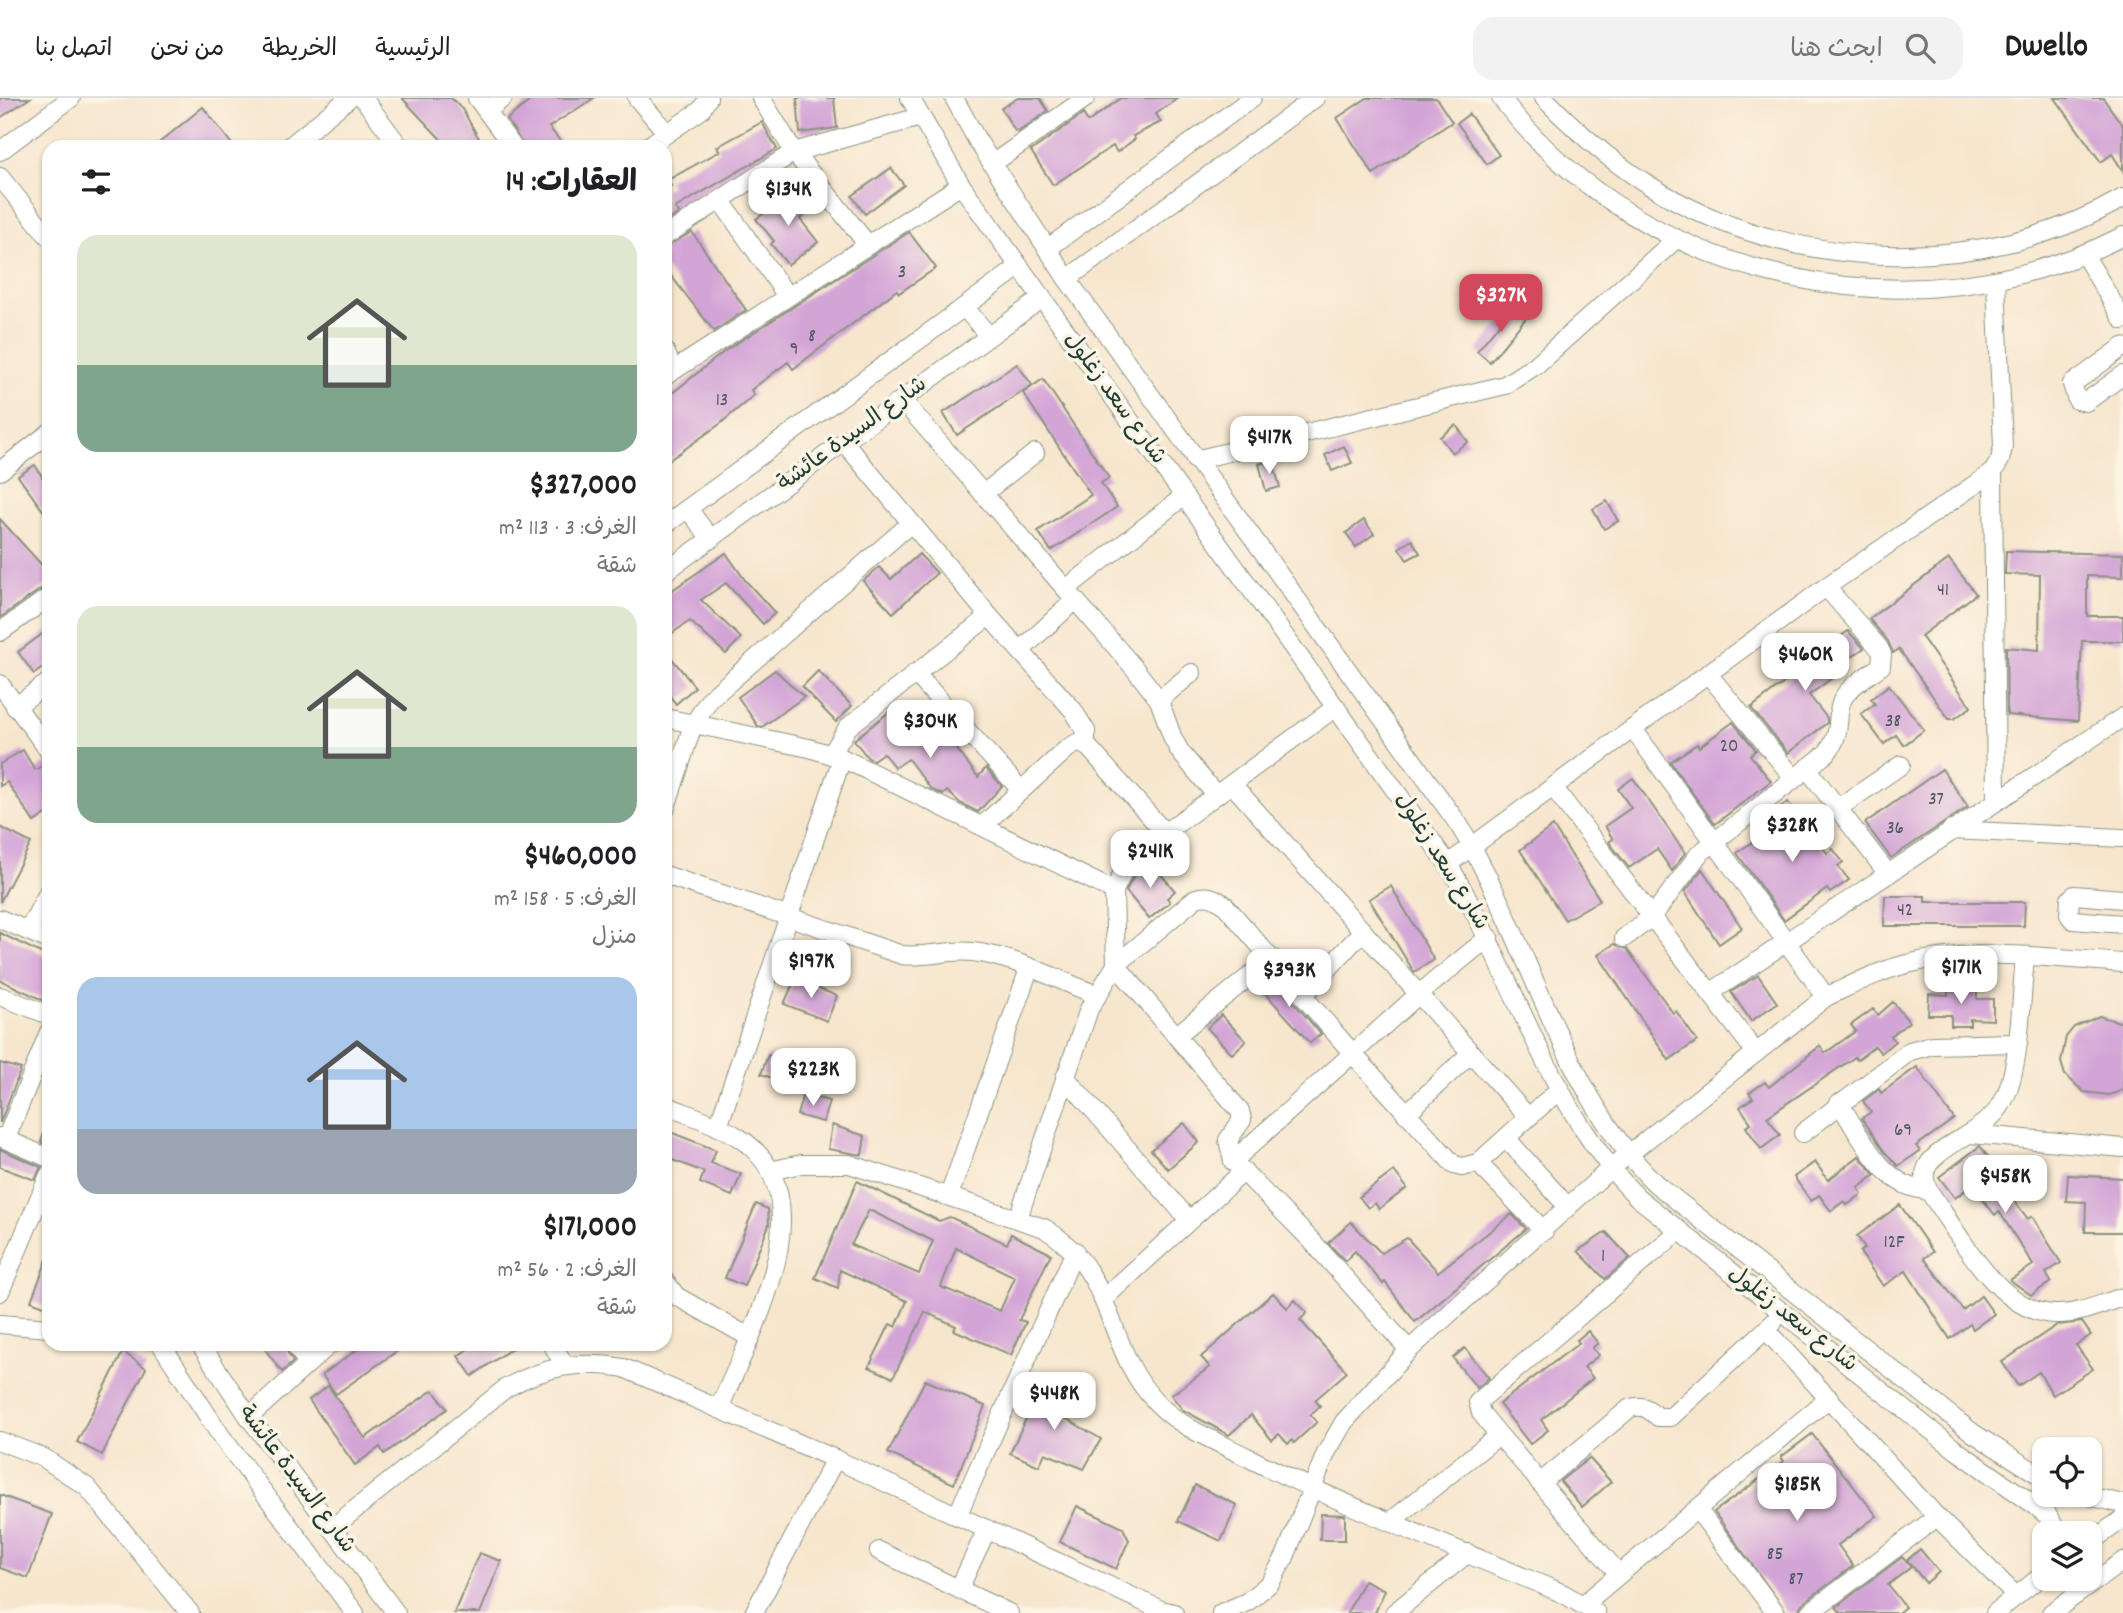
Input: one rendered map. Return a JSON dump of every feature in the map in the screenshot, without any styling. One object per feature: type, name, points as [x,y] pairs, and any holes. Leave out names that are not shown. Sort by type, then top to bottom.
[{"type":"street","points":[[0,151],[71,98]]},
{"type":"street","points":[[298,140],[349,98]]},
{"type":"street","points":[[363,98],[395,140]]},
{"type":"street","points":[[503,98],[482,104],[508,140]]},
{"type":"street","points":[[637,98],[667,133]]},
{"type":"street","points":[[657,140],[701,110],[708,98]]},
{"type":"street","points":[[761,98],[794,152],[868,244]]},
{"type":"street","name":"شارع سعد زغلول","points":[[910,98],[961,185],[1448,864],[1489,937],[1560,1089],[1588,1140],[1610,1169],[1637,1198],[1956,1450],[2036,1506],[2051,1521]]},
{"type":"street","name":"شارع سعد زغلول","points":[[954,98],[992,164],[1067,279],[1472,847],[1593,1103],[1629,1156],[1656,1184],[1962,1424],[2000,1452],[2032,1471]]},
{"type":"street","points":[[992,164],[1086,98]]},
{"type":"street","points":[[1047,249],[1252,98]]},
{"type":"street","points":[[1067,279],[1315,98]]},
{"type":"street","points":[[1501,98],[1555,158],[1597,192],[1642,221],[1676,239],[1739,265],[1791,278],[1859,289],[1927,290],[1996,281],[2084,254],[2123,236]]},
{"type":"street","points":[[1544,98],[1599,150],[1664,195],[1749,231],[1813,248],[1918,255],[1971,249],[2065,225],[2123,198]]},
{"type":"street","points":[[672,232],[794,152],[920,117]]},
{"type":"street","points":[[0,177],[42,228]]},
{"type":"street","points":[[672,371],[961,185]]},
{"type":"street","points":[[721,201],[787,296]]},
{"type":"street","points":[[1195,460],[1505,385],[1536,365],[1676,239]]},
{"type":"street","points":[[2084,254],[2123,320]]},
{"type":"street","name":"شارع السيدة عائشة","points":[[672,520],[1019,267]]},
{"type":"street","points":[[1448,864],[1826,587],[1993,472],[2003,447],[1996,281]]},
{"type":"street","name":"شارع السيدة عائشة","points":[[672,567],[1042,298]]},
{"type":"street","points":[[964,307],[989,336]]},
{"type":"street","points":[[2123,347],[2072,384],[2072,391],[2077,400],[2086,402],[2123,375]]},
{"type":"street","points":[[1105,386],[1131,369]]},
{"type":"street","points":[[902,400],[1159,700],[1173,739],[1216,795]]},
{"type":"street","points":[[0,471],[42,438]]},
{"type":"street","points":[[844,442],[989,616],[1081,720],[1086,732],[1086,745]]},
{"type":"street","points":[[983,494],[1035,453]]},
{"type":"street","points":[[1993,472],[1996,799]]},
{"type":"street","points":[[1020,650],[1070,595],[1184,496]]},
{"type":"street","points":[[688,509],[711,539]]},
{"type":"street","points":[[672,789],[693,725],[710,699],[911,523]]},
{"type":"street","points":[[1624,938],[1652,917],[1685,870],[1714,841],[1836,742],[1845,694],[1881,666],[1883,660],[1879,648],[1826,587]]},
{"type":"street","points":[[0,632],[42,602]]},
{"type":"street","points":[[718,1127],[787,917],[836,756],[848,727],[989,616]]},
{"type":"street","points":[[915,673],[1021,790]]},
{"type":"street","points":[[1159,700],[1192,673]]},
{"type":"street","points":[[1708,674],[1837,809],[1888,874]]},
{"type":"street","points":[[0,684],[42,742]]},
{"type":"street","points":[[15,707],[42,687]]},
{"type":"street","points":[[1336,707],[1129,859],[1114,891],[1115,965],[1241,1111],[1242,1120],[1228,1140],[1238,1166],[1409,1350]]},
{"type":"street","points":[[1710,993],[1996,799],[2123,717]]},
{"type":"street","points":[[672,720],[836,756],[1114,891]]},
{"type":"street","points":[[1633,729],[1826,997]]},
{"type":"street","points":[[982,826],[1072,745],[1079,742],[1086,745],[1165,833]]},
{"type":"street","points":[[1837,809],[1902,765]]},
{"type":"street","points":[[1232,784],[1528,1117]]},
{"type":"street","points":[[1553,787],[1756,1053]]},
{"type":"street","points":[[1951,830],[2123,838]]},
{"type":"street","points":[[672,877],[902,955],[970,952],[991,955],[1097,995]]},
{"type":"street","points":[[2123,899],[2074,895],[2070,900],[2068,915],[2073,920],[2123,923]]},
{"type":"street","points":[[1018,1218],[1082,1026],[1097,995],[1115,965],[1196,898],[1203,896],[1212,897],[1224,904],[1354,1055],[1454,1165],[1462,1167],[1478,1163],[1560,1089]]},
{"type":"street","points":[[28,931],[42,904]]},
{"type":"street","points":[[0,919],[42,937]]},
{"type":"street","points":[[1304,995],[1363,931]]},
{"type":"street","points":[[1103,1299],[1189,1220],[1238,1166],[1419,994],[1489,937]]},
{"type":"street","points":[[2025,956],[2012,1077],[2000,1107],[1972,1134],[1929,1163],[1924,1177],[1928,1190],[1998,1287],[2014,1301],[2033,1311],[2054,1315],[2075,1313],[2123,1297]]},
{"type":"street","points":[[1221,1613],[1247,1602],[1270,1583],[1285,1557],[1326,1453],[1344,1422],[1409,1350],[1610,1169],[1826,997],[1865,978],[1906,964],[1944,958],[2025,956],[2123,963]]},
{"type":"street","points":[[1177,1035],[1272,958]]},
{"type":"street","points":[[949,1196],[1029,969]]},
{"type":"street","points":[[0,996],[42,1012]]},
{"type":"street","points":[[1803,1133],[1839,1103],[1910,1051],[1921,1046],[2016,1043]]},
{"type":"street","points":[[42,1048],[3,1138],[42,1155]]},
{"type":"street","points":[[1406,1114],[1471,1053]]},
{"type":"street","points":[[1065,1077],[1189,1220]]},
{"type":"street","points":[[1839,1103],[1888,1174],[1899,1184],[1913,1190],[1928,1190]]},
{"type":"street","points":[[672,1108],[739,1138],[757,1153],[770,1171],[780,1196],[783,1222],[779,1248],[749,1337],[719,1409]]},
{"type":"street","points":[[1972,1134],[2123,1148]]},
{"type":"street","points":[[1506,1138],[1568,1207]]},
{"type":"street","points":[[1478,1163],[1544,1231]]},
{"type":"street","points":[[770,1171],[801,1164],[849,1164],[1044,1228],[1075,1251],[1093,1276],[1135,1373],[1169,1414],[1311,1489],[1468,1553],[1590,1609],[1619,1574],[1829,1398]]},
{"type":"street","points":[[0,1292],[42,1192]]},
{"type":"street","points":[[1619,1574],[1479,1410],[1482,1396],[1679,1231]]},
{"type":"street","points":[[957,1516],[1075,1251]]},
{"type":"street","points":[[672,1291],[676,1296],[749,1337]]},
{"type":"street","points":[[1541,1483],[1630,1408],[1638,1405],[1647,1407],[1658,1417],[1671,1417],[1783,1313]]},
{"type":"street","points":[[0,1324],[42,1327]]},
{"type":"street","points":[[1766,1330],[1937,1517],[2016,1596]]},
{"type":"street","name":"شارع السيدة عائشة","points":[[166,1351],[221,1436],[355,1613]]},
{"type":"street","name":"شارع السيدة عائشة","points":[[205,1351],[249,1417],[396,1613]]},
{"type":"street","points":[[299,1351],[308,1363]]},
{"type":"street","points":[[249,1417],[322,1351]]},
{"type":"street","points":[[556,1351],[564,1364]]},
{"type":"street","points":[[332,1528],[506,1388],[533,1373],[564,1364],[594,1363],[624,1368],[835,1459],[1165,1612]]},
{"type":"street","points":[[1390,1522],[1499,1435]]},
{"type":"street","points":[[0,1441],[44,1458],[88,1487],[190,1613]]},
{"type":"street","points":[[754,1613],[835,1459]]},
{"type":"street","points":[[2102,1499],[2123,1504]]},
{"type":"street","points":[[1696,1509],[1776,1613]]},
{"type":"street","points":[[1808,1613],[1937,1517]]},
{"type":"street","points":[[2102,1534],[2123,1519]]},
{"type":"street","points":[[959,1589],[987,1529]]},
{"type":"street","points":[[879,1551],[1009,1613]]},
{"type":"street","points":[[1403,1610],[1468,1553]]},
{"type":"street","points":[[2051,1613],[2123,1561]]},
{"type":"street","points":[[1995,1613],[2032,1583]]},
{"type":"building","points":[[0,98],[30,98],[0,118]]},
{"type":"building","points":[[402,98],[451,98],[462,109],[480,140],[441,140]]},
{"type":"building","points":[[534,98],[594,98],[549,127],[559,140],[520,140],[507,119]]},
{"type":"building","points":[[797,98],[834,98],[837,128],[800,133]]},
{"type":"building","points":[[1018,98],[1040,98],[1048,111],[1018,132],[1001,108]]},
{"type":"building","points":[[1121,98],[1178,98],[1156,114],[1161,122],[1133,136],[1135,139],[1117,152],[1113,146],[1053,185],[1031,151],[1083,114],[1088,122]]},
{"type":"building","points":[[1367,98],[1436,98],[1452,122],[1373,174],[1337,118]]},
{"type":"building","points":[[2055,98],[2103,98],[2123,126],[2123,171],[2112,154],[2101,162]]},
{"type":"building","points":[[203,107],[229,140],[163,140]]},
{"type":"building","points":[[1469,114],[1499,155],[1487,164],[1457,123]]},
{"type":"building","points":[[762,122],[777,149],[675,208],[679,213],[672,218],[672,178],[720,151],[717,147]]},
{"type":"building","points":[[891,168],[904,185],[865,214],[852,196]]},
{"type":"building","points":[[797,191],[807,213],[800,219],[818,242],[788,265],[771,244],[774,241],[756,219]]},
{"type":"building","points":[[692,232],[746,310],[714,331],[672,277],[672,243]]},
{"type":"building","points":[[909,232],[936,268],[899,293],[897,290],[793,369],[788,362],[751,390],[754,395],[720,424],[672,458],[672,393],[726,350]]},
{"type":"building","points":[[1513,307],[1526,318],[1490,362],[1477,351]]},
{"type":"building","points":[[1017,364],[1032,385],[957,435],[943,413]]},
{"type":"building","points":[[1043,379],[1109,478],[1101,483],[1117,507],[1051,551],[1038,531],[1091,495],[1023,393]]},
{"type":"building","points":[[1456,425],[1468,442],[1452,453],[1440,437]]},
{"type":"building","points":[[1344,446],[1352,463],[1332,471],[1325,455]]},
{"type":"building","points":[[1272,460],[1280,487],[1266,491],[1259,464]]},
{"type":"building","points":[[35,465],[42,476],[42,509],[18,476]]},
{"type":"building","points":[[1607,501],[1618,521],[1604,529],[1593,509]]},
{"type":"building","points":[[0,519],[42,565],[42,588],[0,618]]},
{"type":"building","points":[[1364,520],[1374,534],[1356,547],[1346,533]]},
{"type":"building","points":[[1412,540],[1420,553],[1407,560],[1399,548]]},
{"type":"building","points":[[2006,551],[2123,554],[2123,577],[2087,576],[2087,616],[2123,616],[2123,641],[2082,641],[2078,721],[2007,715],[2006,647],[2039,650],[2040,575],[2005,574]]},
{"type":"building","points":[[726,553],[745,580],[775,613],[763,624],[726,583],[701,600],[741,638],[726,654],[690,621],[672,633],[672,590]]},
{"type":"building","points":[[919,554],[937,573],[893,613],[863,581],[879,567],[891,579]]},
{"type":"building","points":[[1949,559],[1976,594],[1921,636],[1971,707],[1954,719],[1949,719],[1899,649],[1893,653],[1888,641],[1869,619]]},
{"type":"building","points":[[1848,631],[1864,648],[1836,668],[1839,673],[1809,695],[1827,718],[1827,723],[1788,753],[1751,708],[1794,675],[1791,671],[1806,661],[1802,655],[1825,638],[1830,644]]},
{"type":"building","points":[[42,634],[42,668],[34,674],[18,652]]},
{"type":"building","points":[[672,659],[695,687],[676,704],[672,699]]},
{"type":"building","points":[[775,670],[804,697],[762,727],[758,726],[738,697]]},
{"type":"building","points":[[818,671],[852,706],[836,722],[802,687]]},
{"type":"building","points":[[1889,685],[1924,730],[1904,745],[1896,735],[1884,744],[1861,714],[1875,704],[1871,699]]},
{"type":"building","points":[[889,712],[902,729],[917,718],[927,732],[938,724],[978,777],[986,768],[1002,786],[978,812],[960,803],[947,791],[943,795],[931,789],[908,759],[895,768],[883,753],[873,760],[868,758],[854,740]]},
{"type":"building","points":[[1733,722],[1756,750],[1750,755],[1771,781],[1715,824],[1670,762],[1697,744],[1699,747]]},
{"type":"building","points":[[23,750],[35,770],[42,766],[42,817],[34,822],[7,782],[0,786],[0,764]]},
{"type":"building","points":[[1942,769],[1968,807],[1891,858],[1865,823]]},
{"type":"building","points":[[1633,778],[1685,853],[1672,871],[1657,849],[1629,868],[1609,842],[1613,839],[1605,826],[1631,808],[1618,789]]},
{"type":"building","points":[[1788,802],[1827,853],[1833,849],[1843,862],[1838,866],[1849,880],[1830,893],[1827,889],[1784,920],[1737,853],[1781,821],[1774,812]]},
{"type":"building","points":[[1553,826],[1600,900],[1565,920],[1520,850]]},
{"type":"building","points":[[0,827],[31,843],[0,902]]},
{"type":"building","points":[[1149,860],[1175,891],[1167,898],[1170,902],[1149,919],[1126,891],[1137,870]]},
{"type":"building","points":[[1702,869],[1742,928],[1719,944],[1685,892]]},
{"type":"building","points":[[1391,886],[1434,960],[1414,972],[1369,899]]},
{"type":"building","points":[[1885,896],[1925,896],[1925,902],[2025,902],[2024,926],[1884,926]]},
{"type":"building","points":[[0,933],[42,954],[42,1000],[0,980]]},
{"type":"building","points":[[1614,944],[1627,949],[1673,1013],[1676,1011],[1697,1041],[1669,1060],[1598,955]]},
{"type":"building","points":[[1270,975],[1321,1034],[1310,1043],[1258,985]]},
{"type":"building","points":[[1758,975],[1777,1003],[1751,1021],[1731,992]]},
{"type":"building","points":[[795,979],[837,996],[827,1021],[784,1004]]},
{"type":"building","points":[[1948,988],[1977,989],[1977,999],[1993,999],[1993,1020],[1970,1019],[1970,1026],[1951,1026],[1951,1015],[1928,1015],[1929,994],[1948,995]]},
{"type":"building","points":[[1893,1002],[1909,1022],[1891,1036],[1895,1041],[1881,1053],[1875,1046],[1857,1060],[1855,1057],[1767,1117],[1780,1135],[1761,1149],[1746,1127],[1751,1123],[1740,1107],[1753,1098],[1749,1093],[1765,1082],[1769,1087],[1820,1046],[1825,1053],[1856,1031],[1851,1025],[1873,1009],[1878,1015]]},
{"type":"building","points":[[1221,1015],[1246,1041],[1232,1054],[1207,1028]]},
{"type":"building","points":[[2099,1016],[2123,1023],[2123,1090],[2109,1095],[2084,1092],[2065,1075],[2061,1062],[2066,1037],[2074,1027]]},
{"type":"building","points":[[768,1055],[804,1069],[797,1087],[761,1074]]},
{"type":"building","points":[[0,1063],[21,1069],[0,1123]]},
{"type":"building","points":[[1917,1067],[1954,1119],[1916,1146],[1920,1151],[1898,1166],[1884,1151],[1862,1118],[1871,1112],[1863,1101],[1879,1089],[1881,1093]]},
{"type":"building","points":[[803,1094],[829,1101],[823,1122],[797,1115]]},
{"type":"building","points":[[1184,1123],[1199,1142],[1168,1169],[1151,1150]]},
{"type":"building","points":[[832,1125],[865,1136],[862,1155],[828,1149]]},
{"type":"building","points":[[672,1133],[716,1150],[711,1163],[741,1174],[732,1196],[700,1183],[704,1172],[672,1160]]},
{"type":"building","points":[[1980,1146],[2009,1184],[2004,1187],[2028,1219],[2032,1216],[2061,1263],[2046,1273],[2051,1282],[2031,1295],[2010,1280],[2033,1265],[1999,1211],[1995,1215],[1972,1185],[1955,1198],[1939,1177]]},
{"type":"building","points":[[0,1149],[41,1167],[35,1180],[0,1167]]},
{"type":"building","points":[[1859,1156],[1875,1175],[1858,1188],[1862,1194],[1847,1205],[1844,1201],[1831,1211],[1819,1195],[1811,1201],[1794,1177],[1815,1162],[1828,1180]]},
{"type":"building","points":[[1394,1171],[1407,1188],[1379,1209],[1375,1203],[1368,1208],[1359,1197]]},
{"type":"building","points":[[2068,1175],[2123,1178],[2123,1232],[2085,1232],[2086,1202],[2066,1201]]},
{"type":"building","points":[[857,1181],[939,1221],[950,1217],[1007,1244],[1011,1234],[1051,1254],[1019,1320],[1026,1322],[1011,1355],[954,1330],[956,1326],[925,1312],[893,1378],[869,1367],[890,1324],[896,1327],[907,1301],[840,1270],[838,1288],[815,1278]],"holes":[[[869,1210],[933,1241],[919,1274],[851,1245]],[[956,1248],[1015,1277],[1000,1311],[941,1287]]]},
{"type":"building","points":[[756,1204],[768,1209],[769,1225],[744,1286],[725,1278]]},
{"type":"building","points":[[1900,1205],[1933,1252],[1924,1258],[1963,1310],[1981,1296],[1994,1314],[1973,1329],[1970,1324],[1950,1339],[1906,1271],[1883,1286],[1860,1252],[1865,1248],[1857,1236]]},
{"type":"building","points":[[1512,1214],[1526,1229],[1415,1322],[1385,1282],[1383,1284],[1355,1251],[1345,1261],[1328,1243],[1351,1222],[1381,1253],[1407,1238],[1438,1272]]},
{"type":"building","points":[[1606,1232],[1630,1258],[1605,1279],[1578,1251]]},
{"type":"building","points":[[42,1273],[42,1305],[31,1301]]},
{"type":"building","points":[[1273,1293],[1287,1308],[1295,1300],[1307,1313],[1300,1320],[1347,1372],[1315,1400],[1320,1406],[1310,1415],[1317,1422],[1294,1443],[1292,1440],[1288,1444],[1279,1434],[1272,1440],[1251,1415],[1229,1435],[1183,1410],[1171,1395],[1210,1367],[1201,1357]]},
{"type":"building","points":[[2082,1322],[2091,1335],[2076,1345],[2093,1369],[2053,1395],[2039,1372],[2018,1386],[2002,1362],[2057,1325]]},
{"type":"building","points":[[1588,1331],[1598,1343],[1592,1348],[1599,1355],[1584,1367],[1593,1378],[1541,1420],[1548,1430],[1530,1444],[1499,1404],[1579,1343],[1577,1340]]},
{"type":"building","points":[[1465,1348],[1489,1378],[1477,1388],[1453,1358]]},
{"type":"building","points":[[266,1351],[287,1351],[293,1362],[282,1372]]},
{"type":"building","points":[[355,1351],[397,1351],[336,1394],[322,1375]]},
{"type":"building","points":[[465,1351],[508,1351],[472,1376],[458,1356]]},
{"type":"building","points":[[123,1352],[146,1368],[102,1455],[77,1442]]},
{"type":"building","points":[[925,1380],[985,1406],[954,1484],[888,1453]]},
{"type":"building","points":[[1043,1382],[1072,1395],[1062,1416],[1101,1439],[1084,1469],[1045,1453],[1039,1466],[1010,1453]]},
{"type":"building","points":[[328,1386],[365,1438],[433,1390],[447,1409],[384,1454],[380,1447],[355,1465],[309,1400]]},
{"type":"building","points":[[1812,1434],[1877,1516],[1838,1545],[1853,1566],[1802,1604],[1797,1613],[1787,1613],[1714,1512],[1784,1461],[1781,1457]]},
{"type":"building","points":[[1589,1458],[1611,1482],[1582,1507],[1560,1481]]},
{"type":"building","points":[[1195,1485],[1237,1505],[1221,1541],[1178,1521]]},
{"type":"building","points":[[0,1495],[52,1514],[28,1578],[0,1568]]},
{"type":"building","points":[[1077,1506],[1123,1528],[1129,1540],[1116,1569],[1060,1542]]},
{"type":"building","points":[[1321,1514],[1345,1515],[1345,1540],[1320,1540]]},
{"type":"building","points":[[1920,1549],[1939,1572],[1926,1583],[1907,1560]]},
{"type":"building","points":[[479,1553],[501,1561],[480,1613],[454,1613]]},
{"type":"building","points":[[1902,1557],[1911,1567],[1888,1585],[1905,1607],[1898,1613],[1841,1613],[1836,1607]]},
{"type":"building","points":[[1364,1580],[1385,1590],[1375,1613],[1347,1613]]}]
